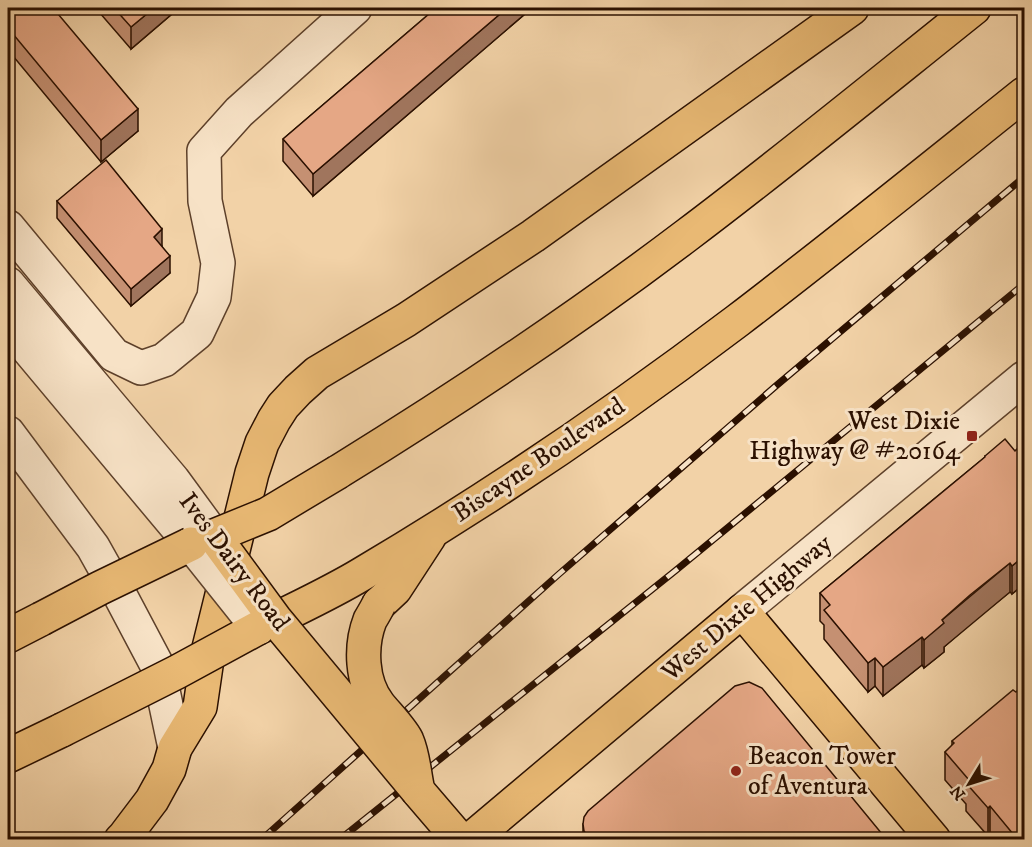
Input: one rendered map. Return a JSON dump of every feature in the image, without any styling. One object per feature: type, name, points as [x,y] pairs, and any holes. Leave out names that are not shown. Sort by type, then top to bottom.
[{"type":"main road","points":[[121,840],[152,800],[169,769],[175,748],[200,707],[208,652],[252,473],[262,443],[283,406],[317,373],[406,320],[533,236],[852,8]]},
{"type":"main road","points":[[8,636],[100,588],[203,540],[268,514],[472,388],[627,280],[727,204],[974,8]]},
{"type":"main road","name":"Biscayne Boulevard","points":[[8,756],[177,672],[360,576],[521,474],[693,354],[1024,94]]},
{"type":"main road","points":[[418,790],[407,739],[376,701],[370,689],[364,658],[370,620],[379,604],[395,589],[434,530]]},
{"type":"main road","name":"Ives Dairy Road","points":[[203,540],[267,624],[418,790],[460,840]]},
{"type":"main road","points":[[742,611],[934,840]]},
{"type":"main road","name":"West Dixie Highway","points":[[470,840],[742,611]]},
{"type":"street","points":[[8,227],[114,355],[141,368],[164,360],[197,333],[214,297],[218,263],[205,201],[204,151],[239,112],[355,8]]},
{"type":"street","name":"Ives Dairy Road","points":[[8,284],[115,432]]},
{"type":"street","name":"Ives Dairy Road","points":[[8,325],[115,432],[173,480],[203,540]]},
{"type":"street","name":"West Dixie Highway","points":[[742,611],[1024,378]]},
{"type":"street","points":[[8,433],[93,547],[121,597],[158,667],[175,748]]},
{"type":"building","points":[[8,8],[53,8],[138,109],[101,140],[8,28]]},
{"type":"building","points":[[114,8],[154,8],[131,27]]},
{"type":"building","points":[[436,8],[507,8],[313,174],[283,139]]},
{"type":"building","points":[[106,160],[162,229],[154,237],[170,256],[131,289],[57,201]]},
{"type":"building","points":[[1005,439],[1015,451],[1024,443],[1024,556],[1012,566],[1010,563],[970,595],[942,620],[944,623],[924,640],[922,637],[883,667],[875,658],[868,663],[824,610],[830,605],[820,593]]},
{"type":"building","name":"Beacon Tower of Aventura","points":[[749,682],[762,688],[887,840],[590,840],[584,831],[583,824],[588,811],[735,686]]},
{"type":"building","points":[[1024,685],[1024,840],[1018,840],[990,806],[988,808],[966,783],[969,780],[945,752],[954,743],[952,741],[1013,690],[1016,692]]},
{"type":"railway","points":[[261,840],[559,574],[777,385],[1024,177]]},
{"type":"railway","points":[[339,840],[675,571],[1024,284]]},
{"type":"place","name":"West Dixie Highway @ #20164","points":[[972,436]]},
{"type":"place","name":"Beacon Tower of Aventura","points":[[736,771]]}]
